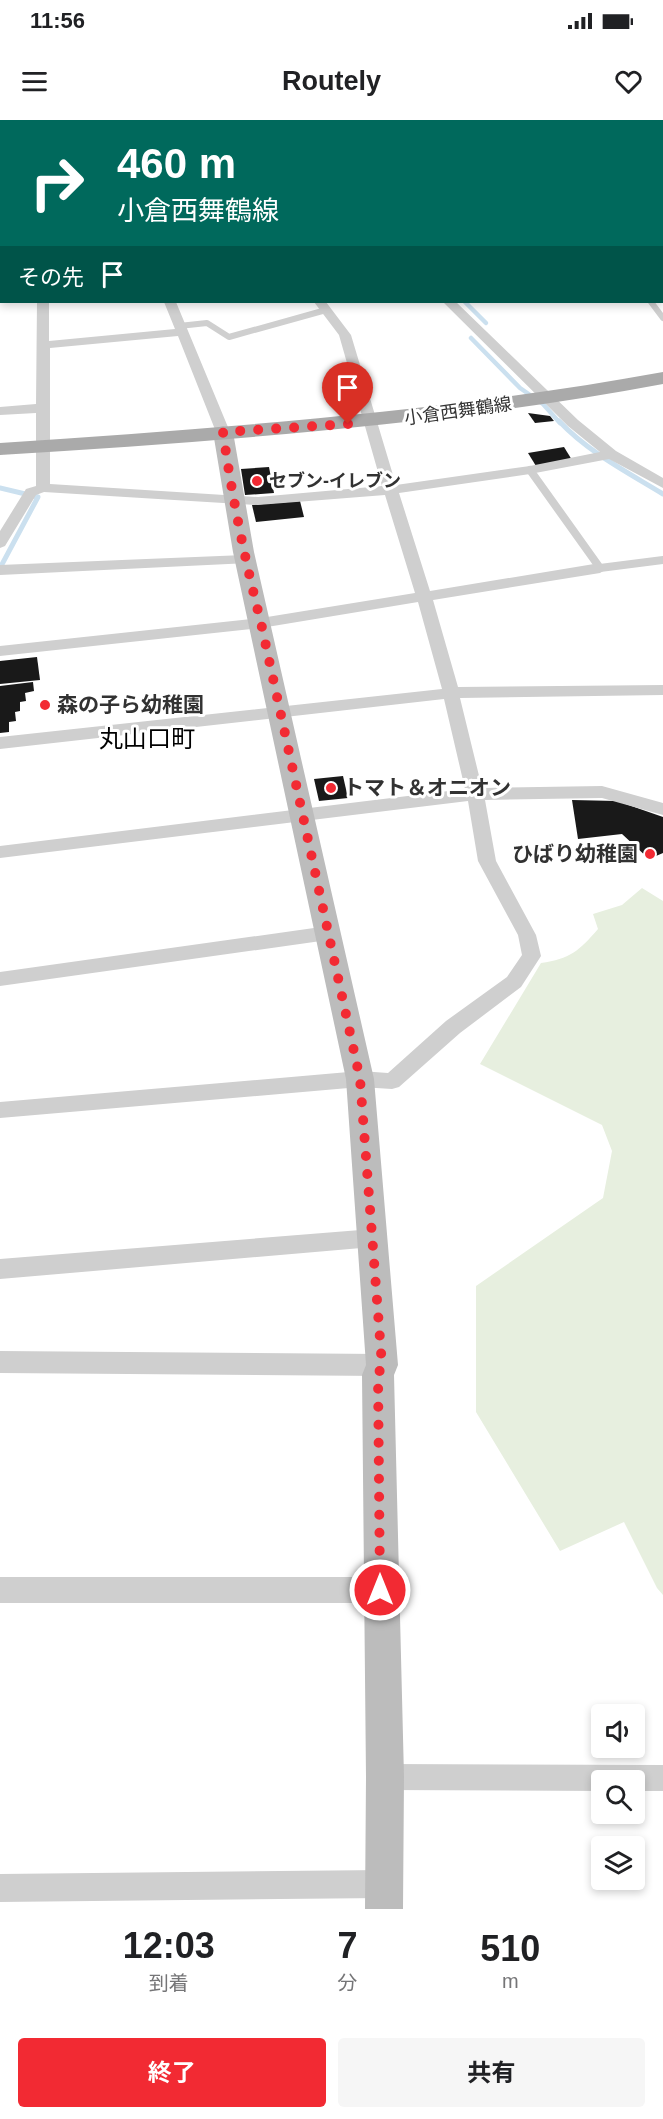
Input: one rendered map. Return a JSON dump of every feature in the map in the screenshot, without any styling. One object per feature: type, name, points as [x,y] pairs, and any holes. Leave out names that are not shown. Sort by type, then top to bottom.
[{"type":"main road","name":"小倉西舞鶴線","points":[[0,449],[369,423],[546,398],[663,378]]},
{"type":"street","points":[[0,543],[33,494],[42,446],[45,345],[43,303]]},
{"type":"street","points":[[0,1888],[384,1896],[385,1777],[378,1375],[382,1365],[360,1079],[261,623],[244,560],[232,501],[223,432],[170,303]]},
{"type":"street","points":[[450,303],[546,398],[609,455],[663,484]]},
{"type":"street","points":[[0,1110],[360,1079],[392,1081],[453,1027],[514,982],[532,956],[527,934],[487,861],[475,794],[452,693],[424,596],[369,423],[345,335],[323,306]]},
{"type":"street","points":[[45,345],[180,329]]},
{"type":"street","points":[[0,411],[43,408]]},
{"type":"street","points":[[33,494],[232,501],[391,490],[530,470],[609,455]]},
{"type":"street","points":[[3,570],[244,560]]},
{"type":"street","points":[[0,651],[261,623],[600,567]]},
{"type":"street","points":[[0,743],[452,693],[663,690]]},
{"type":"street","points":[[0,852],[475,794],[602,792],[663,809]]},
{"type":"street","points":[[0,979],[328,933]]},
{"type":"street","points":[[0,1269],[373,1239]]},
{"type":"street","points":[[0,1362],[382,1365]]},
{"type":"street","points":[[0,1590],[380,1590]]},
{"type":"street","points":[[385,1777],[663,1778]]},
{"type":"lane","points":[[652,303],[663,318]]},
{"type":"lane","points":[[180,329],[207,323],[229,337],[323,306]]},
{"type":"lane","points":[[530,470],[600,567],[663,561]]},
{"type":"green space","points":[[642,888],[663,901],[663,1595],[657,1588],[624,1522],[560,1551],[476,1412],[476,1286],[603,1198],[612,1151],[602,1125],[480,1064],[541,963],[573,953],[598,929],[593,914],[622,905]]},
{"type":"building","points":[[528,413],[550,416],[554,421],[535,423]]},
{"type":"building","points":[[564,447],[572,460],[536,466],[528,453]]},
{"type":"building","name":"セブン-イレブン","points":[[269,467],[274,493],[245,495],[241,469]]},
{"type":"building","points":[[300,501],[304,517],[256,522],[252,505]]},
{"type":"building","points":[[37,657],[40,680],[0,684],[0,661]]},
{"type":"building","points":[[33,682],[34,691],[25,693],[26,701],[20,702],[20,711],[15,712],[16,721],[9,722],[9,732],[0,733],[0,686]]},
{"type":"building","name":"トマト＆オニオン","points":[[343,776],[348,798],[319,801],[314,779]]},
{"type":"building","name":"ひばり幼稚園","points":[[572,800],[617,801],[663,817],[663,853],[649,859],[622,834],[578,839]]},
{"type":"waterway","points":[[466,303],[486,323]]},
{"type":"waterway","points":[[471,338],[520,388],[543,404],[560,423]]},
{"type":"waterway","points":[[559,421],[595,452],[663,494]]},
{"type":"waterway","points":[[0,488],[38,497],[0,568]]},
{"type":"place","name":"セブン-イレブン","points":[[257,481]]},
{"type":"place","name":"森の子ら幼稚園","points":[[45,705]]},
{"type":"place","name":"トマト＆オニオン","points":[[331,788]]},
{"type":"place","name":"ひばり幼稚園","points":[[650,854]]},
{"type":"district","name":"丸山口町","points":[[147,739]]},
{"type":"route","points":[[348,424],[223,432],[232,501],[244,560],[261,623],[360,1079],[382,1365],[378,1375],[380,1590]]}]
